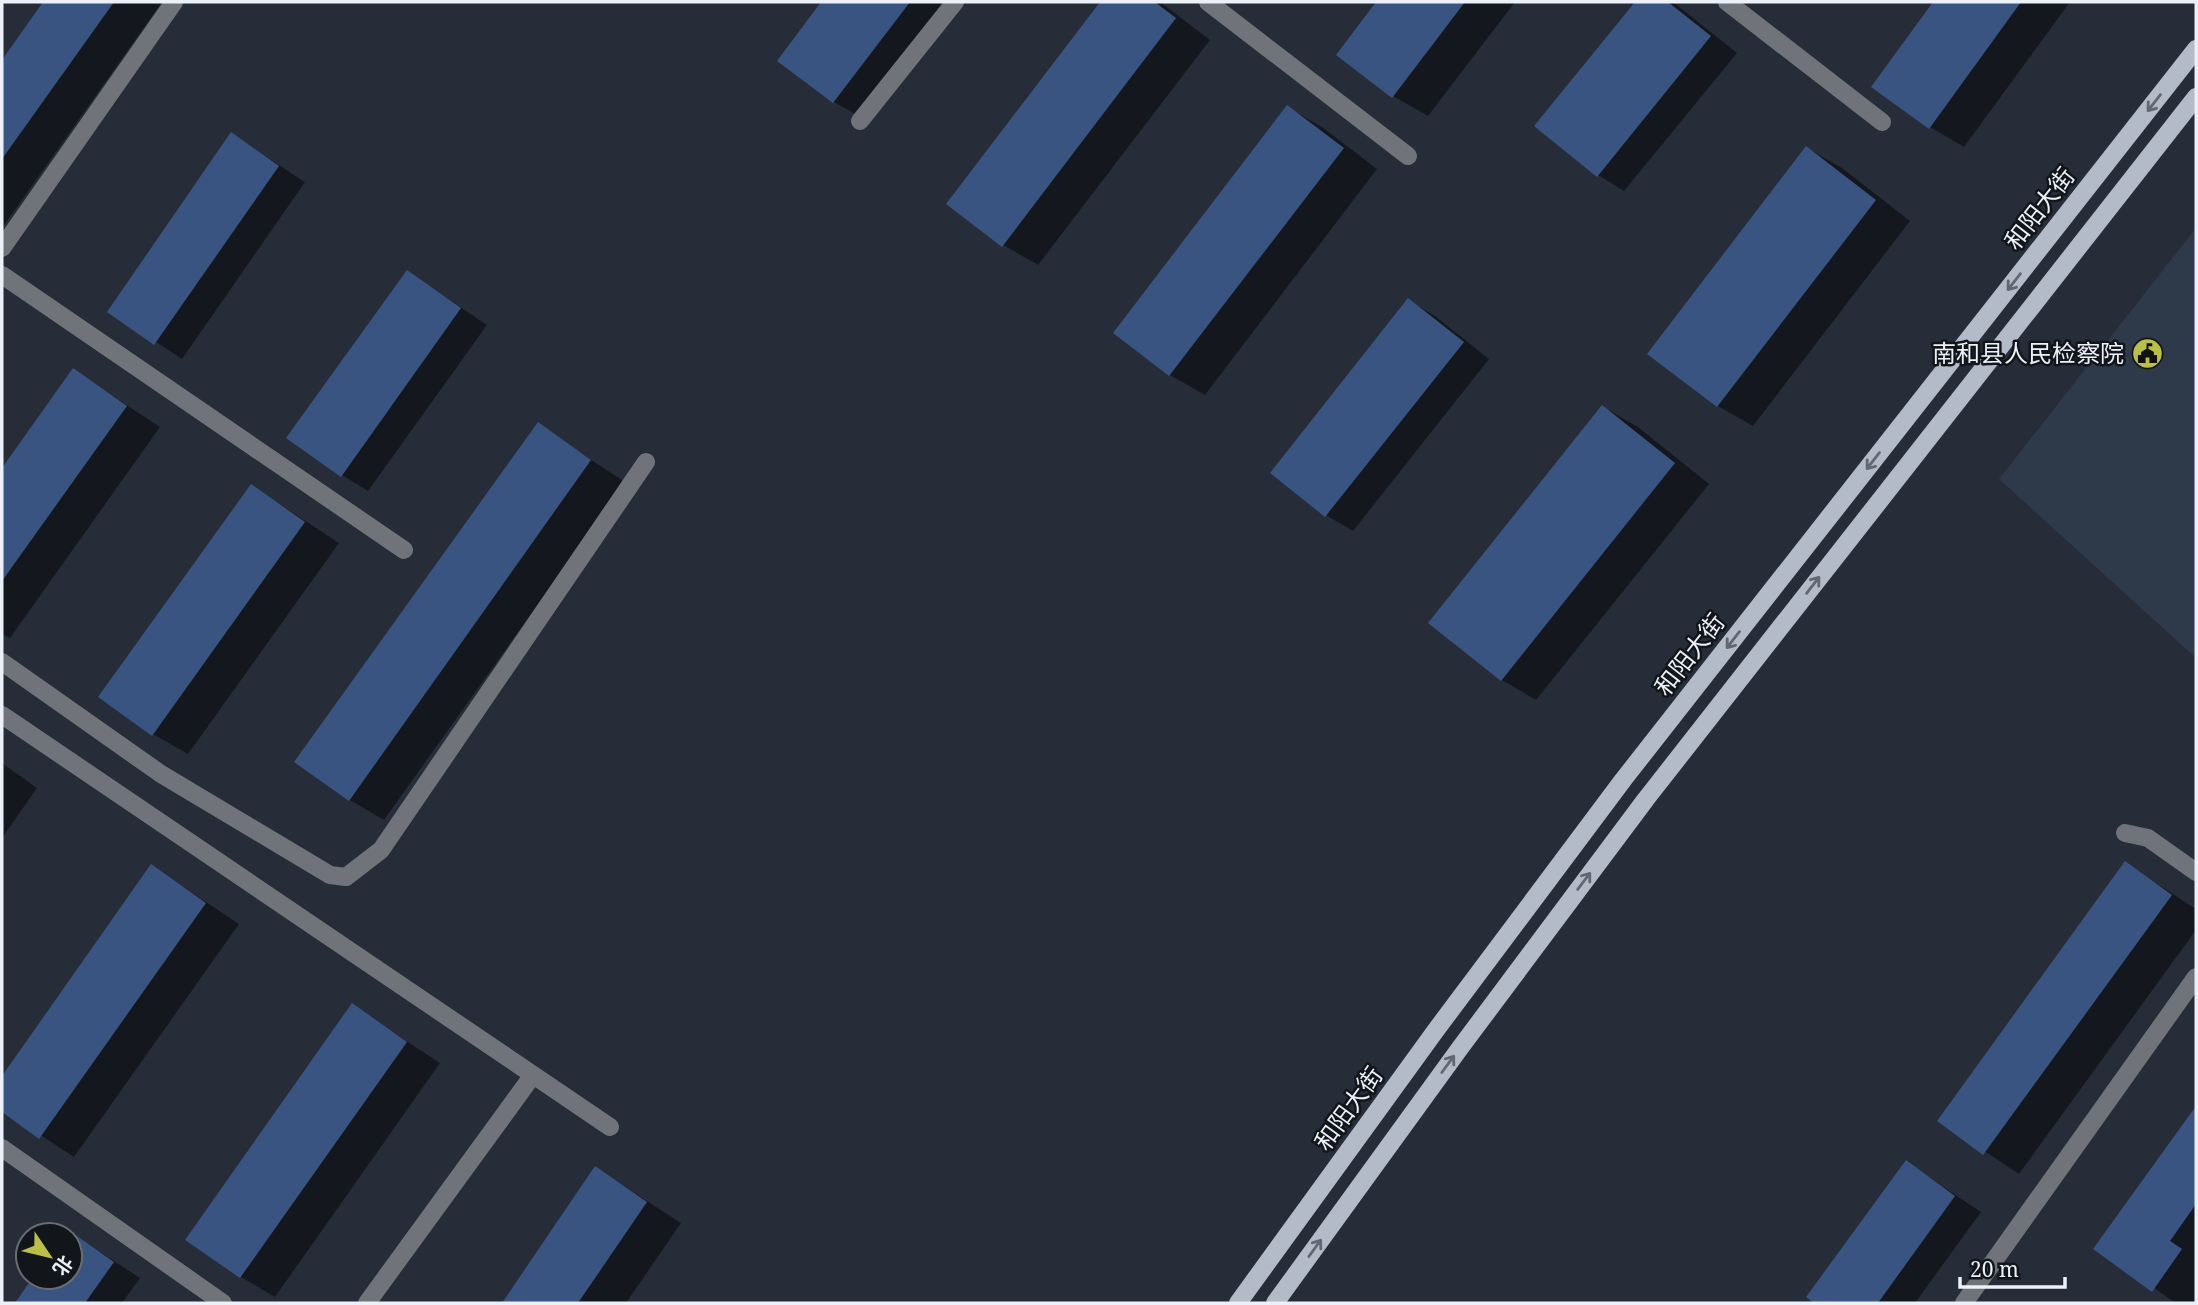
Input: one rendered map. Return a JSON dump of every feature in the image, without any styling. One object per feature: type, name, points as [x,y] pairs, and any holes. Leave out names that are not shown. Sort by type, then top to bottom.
[{"type":"main road","name":"和阳大街","points":[[1238,1303],[1436,1030],[1623,780],[2196,49]]},
{"type":"main road","points":[[1275,1303],[1460,1048],[1646,799],[2196,97]]},
{"type":"lane","points":[[2,248],[174,2]]},
{"type":"lane","points":[[860,121],[955,2]]},
{"type":"lane","points":[[1208,2],[1408,156]]},
{"type":"lane","points":[[1727,2],[1882,122]]},
{"type":"lane","points":[[2,275],[404,550]]},
{"type":"lane","points":[[2,662],[161,774],[330,875],[346,877],[382,850],[646,462]]},
{"type":"lane","points":[[2,715],[610,1127]]},
{"type":"lane","points":[[2125,833],[2148,838],[2196,872]]},
{"type":"lane","points":[[1964,1303],[2196,977]]},
{"type":"lane","points":[[367,1303],[533,1075]]},
{"type":"lane","points":[[2,1148],[223,1303]]},
{"type":"shaded area","name":"南和县人民检察院","points":[[2196,228],[2196,658],[1999,479]]},
{"type":"building","points":[[43,2],[114,2],[2,159],[2,60]]},
{"type":"building","points":[[821,2],[910,2],[833,103],[777,61]]},
{"type":"building","points":[[1100,2],[1155,2],[1176,18],[1002,247],[946,204]]},
{"type":"building","points":[[1376,2],[1465,2],[1392,98],[1336,55]]},
{"type":"building","points":[[1635,2],[1668,2],[1711,36],[1597,177],[1534,126]]},
{"type":"building","points":[[1933,2],[2021,2],[1929,129],[1871,87]]},
{"type":"building","points":[[1287,105],[1344,148],[1169,376],[1113,333]]},
{"type":"building","points":[[231,132],[279,166],[154,345],[107,312]]},
{"type":"building","points":[[1806,146],[1876,200],[1717,407],[1647,354]]},
{"type":"building","points":[[407,270],[461,308],[341,477],[286,438]]},
{"type":"building","points":[[1408,298],[1464,342],[1325,517],[1270,473]]},
{"type":"building","points":[[73,368],[127,406],[2,581],[2,468]]},
{"type":"building","points":[[1602,405],[1675,463],[1501,681],[1428,623]]},
{"type":"building","points":[[538,422],[591,460],[349,801],[294,762]]},
{"type":"building","points":[[251,484],[305,522],[152,736],[98,697]]},
{"type":"building","points":[[2125,861],[2172,895],[1983,1155],[1937,1121]]},
{"type":"building","points":[[151,864],[206,903],[39,1139],[2,1112],[2,1076]]},
{"type":"building","points":[[352,1003],[407,1042],[240,1278],[185,1240]]},
{"type":"building","points":[[2196,1106],[2196,1204],[2170,1241],[2182,1249],[2152,1292],[2093,1249]]},
{"type":"building","points":[[1906,1160],[1955,1196],[1878,1303],[1814,1303],[1806,1297]]},
{"type":"building","points":[[595,1166],[647,1202],[578,1303],[502,1303]]},
{"type":"building","points":[[84,1241],[114,1262],[85,1303],[15,1303],[23,1291],[84,1291]]},
{"type":"place","name":"南和县人民检察院","points":[[2147,354]]}]
